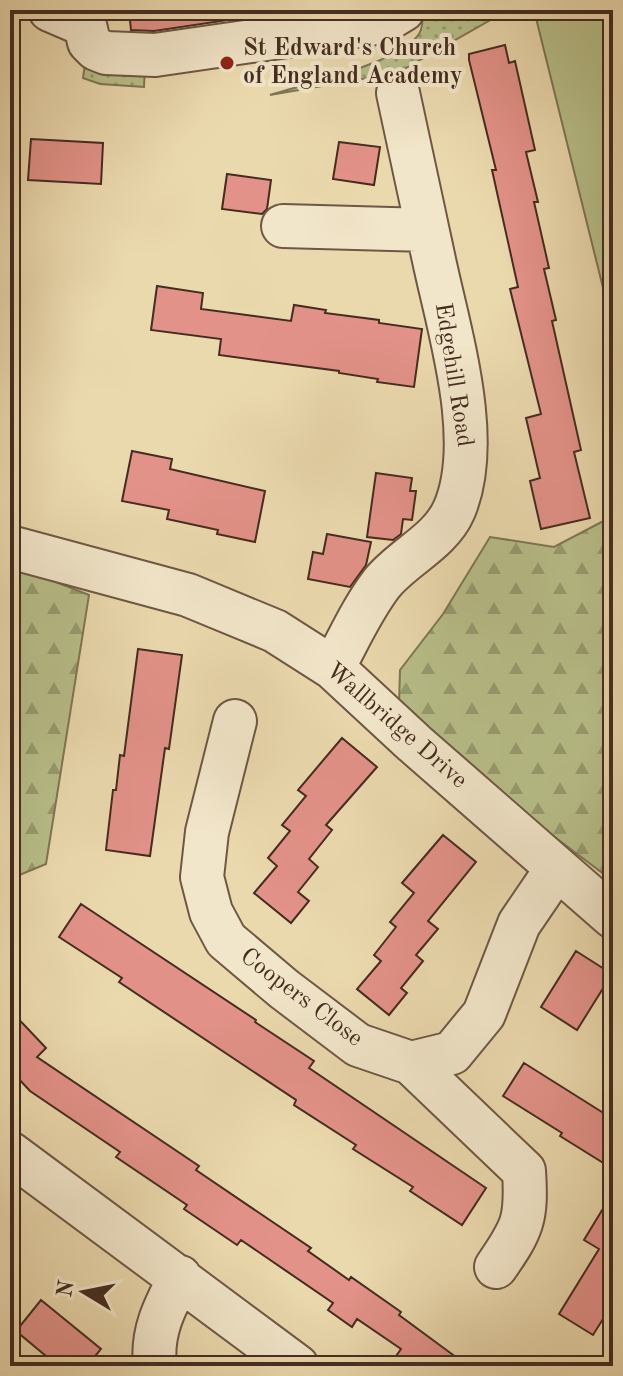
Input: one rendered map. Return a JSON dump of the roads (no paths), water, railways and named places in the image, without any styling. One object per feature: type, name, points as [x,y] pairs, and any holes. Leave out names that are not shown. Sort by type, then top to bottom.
[{"type":"street","points":[[73,15],[96,49],[106,53],[155,55],[383,22],[403,10]]},
{"type":"street","name":"Edgehill Road","points":[[333,668],[383,582],[435,537],[453,514],[462,490],[466,462],[457,366],[398,93]]},
{"type":"street","points":[[283,226],[427,230]]},
{"type":"street","name":"Wallbridge Drive","points":[[10,547],[188,595],[275,631],[333,668],[613,917]]},
{"type":"street","name":"Coopers Close","points":[[235,721],[205,847],[202,877],[211,912],[226,940],[284,989],[358,1045],[411,1063],[524,1171],[525,1196],[520,1232],[496,1267]]},
{"type":"street","points":[[411,1063],[452,1053],[484,1014],[519,924],[557,868]]},
{"type":"street","points":[[10,1153],[297,1366]]},
{"type":"street","points":[[155,1366],[153,1352],[159,1318],[180,1277]]},
{"type":"place","name":"St Edward's Church of England Academy","points":[[227,63]]}]
